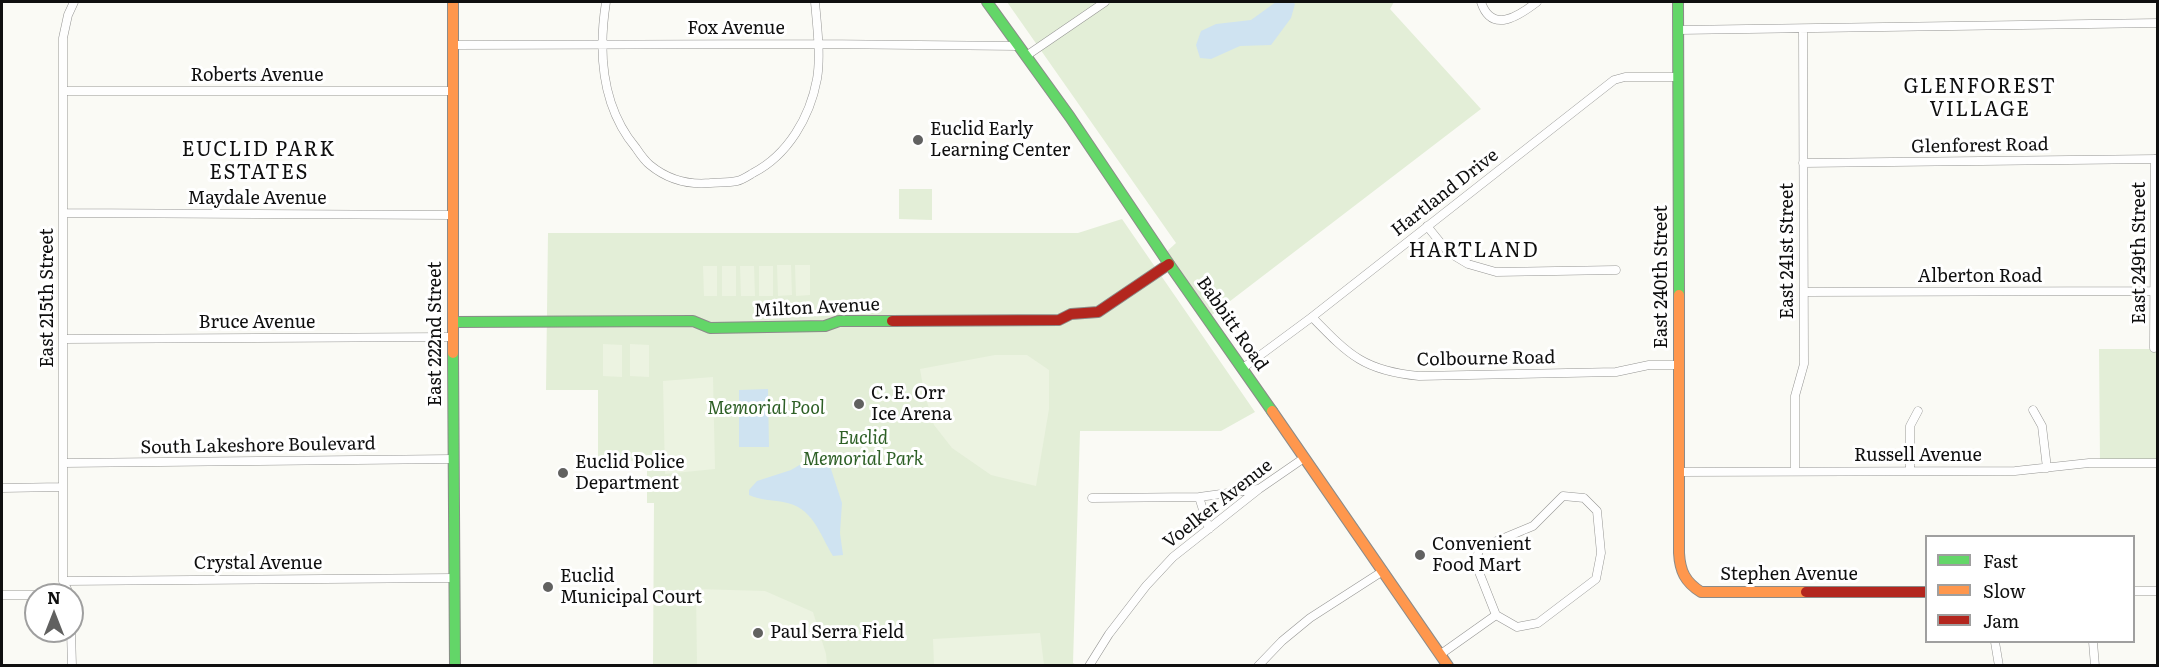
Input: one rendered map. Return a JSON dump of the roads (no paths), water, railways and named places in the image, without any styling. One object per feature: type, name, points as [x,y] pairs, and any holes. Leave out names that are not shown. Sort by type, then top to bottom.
[{"type":"street","name":"East 215th Street","points":[[63,581],[63,38],[68,15],[74,2]]},
{"type":"street","name":"East 222nd Street","points":[[453,2],[452,337],[455,666]]},
{"type":"street","points":[[606,2],[602,44],[603,74],[612,111],[627,138],[650,165],[672,179],[702,184],[738,181],[766,167],[790,144],[807,112],[817,78],[815,2]]},
{"type":"street","name":"Babbitt Road","points":[[987,2],[1448,666]]},
{"type":"street","points":[[1023,51],[1106,2]]},
{"type":"street","points":[[1481,2],[1488,15],[1511,20],[1537,2]]},
{"type":"street","name":"East 240th Street","points":[[1678,2],[1679,553]]},
{"type":"street","points":[[1679,30],[2157,23]]},
{"type":"street","name":"East 241st Street","points":[[1795,471],[1795,405],[1804,364],[1803,29]]},
{"type":"street","name":"Fox Avenue","points":[[453,45],[817,44],[1023,51]]},
{"type":"street","name":"Hartland Drive","points":[[1243,368],[1312,317],[1614,80],[1625,77],[1678,77]]},
{"type":"street","name":"Roberts Avenue","points":[[63,91],[452,91]]},
{"type":"street","name":"Glenforest Road","points":[[1803,163],[2156,159]]},
{"type":"street","name":"East 249th Street","points":[[2154,348],[2156,159]]},
{"type":"street","name":"Maydale Avenue","points":[[63,213],[452,215]]},
{"type":"street","points":[[1427,226],[1448,252],[1468,264],[1496,272],[1616,270]]},
{"type":"street","name":"Milton Avenue","points":[[453,322],[693,321],[710,328],[825,326],[846,321],[1059,320],[1071,314],[1098,312],[1169,264]]},
{"type":"street","name":"Alberton Road","points":[[1804,292],[2156,291]]},
{"type":"street","name":"Colbourne Road","points":[[1312,317],[1352,356],[1372,367],[1395,374],[1419,376],[1616,372],[1649,365],[1679,365]]},
{"type":"street","name":"Bruce Avenue","points":[[63,339],[452,337]]},
{"type":"street","points":[[2033,410],[2042,426],[2047,468]]},
{"type":"street","points":[[1910,471],[1910,426],[1918,411]]},
{"type":"street","name":"Voelker Avenue","points":[[1089,666],[1109,634],[1146,586],[1184,546],[1304,458]]},
{"type":"street","name":"South Lakeshore Boulevard","points":[[63,464],[453,459]]},
{"type":"street","name":"Russell Avenue","points":[[1678,472],[2015,471],[2089,463],[2157,463]]},
{"type":"street","points":[[2,488],[62,487]]},
{"type":"street","points":[[1092,498],[1199,497],[1259,489]]},
{"type":"street","points":[[1563,496],[1584,498],[1597,511],[1601,553],[1596,579],[1538,623],[1517,627],[1496,615],[1475,562],[1480,548],[1533,526],[1563,496]]},
{"type":"street","points":[[1199,497],[1209,529]]},
{"type":"street","name":"Stephen Avenue","points":[[1679,553],[1682,577],[1701,592],[1925,592]]},
{"type":"street","points":[[1258,666],[1282,641],[1310,618],[1383,571]]},
{"type":"street","name":"Crystal Avenue","points":[[63,581],[455,578]]},
{"type":"street","points":[[2135,591],[2157,591]]},
{"type":"street","points":[[2,595],[24,595]]},
{"type":"street","points":[[1441,654],[1496,615]]},
{"type":"street","points":[[71,643],[72,666]]},
{"type":"street","points":[[1995,643],[1999,666]]},
{"type":"street","points":[[2093,643],[2095,666]]},
{"type":"water","points":[[1276,2],[1295,4],[1291,18],[1271,45],[1240,46],[1211,59],[1200,58],[1196,45],[1201,31],[1216,24],[1251,20]]},
{"type":"water","points":[[768,389],[769,447],[739,447],[739,390]]},
{"type":"water","points":[[808,460],[828,461],[830,466],[842,503],[840,533],[843,555],[833,556],[814,522],[801,509],[783,502],[749,495],[749,490],[757,481],[791,470]]},
{"type":"place","name":"Euclid Early Learning Center","points":[[918,140]]},
{"type":"place","name":"C. E. Orr Ice Arena","points":[[859,404]]},
{"type":"place","name":"Euclid Police Department","points":[[563,473]]},
{"type":"place","name":"Convenient Food Mart","points":[[1420,555]]},
{"type":"place","name":"Euclid Municipal Court","points":[[548,587]]},
{"type":"place","name":"Paul Serra Field","points":[[758,633]]},
{"type":"district","name":"GLENFOREST VILLAGE","points":[[1980,98]]},
{"type":"district","name":"EUCLID PARK ESTATES","points":[[259,162]]},
{"type":"district","name":"HARTLAND","points":[[1474,251]]},
{"type":"park label","name":"Memorial Pool","points":[[766,409]]},
{"type":"park label","name":"Euclid Memorial Park","points":[[863,449]]}]
